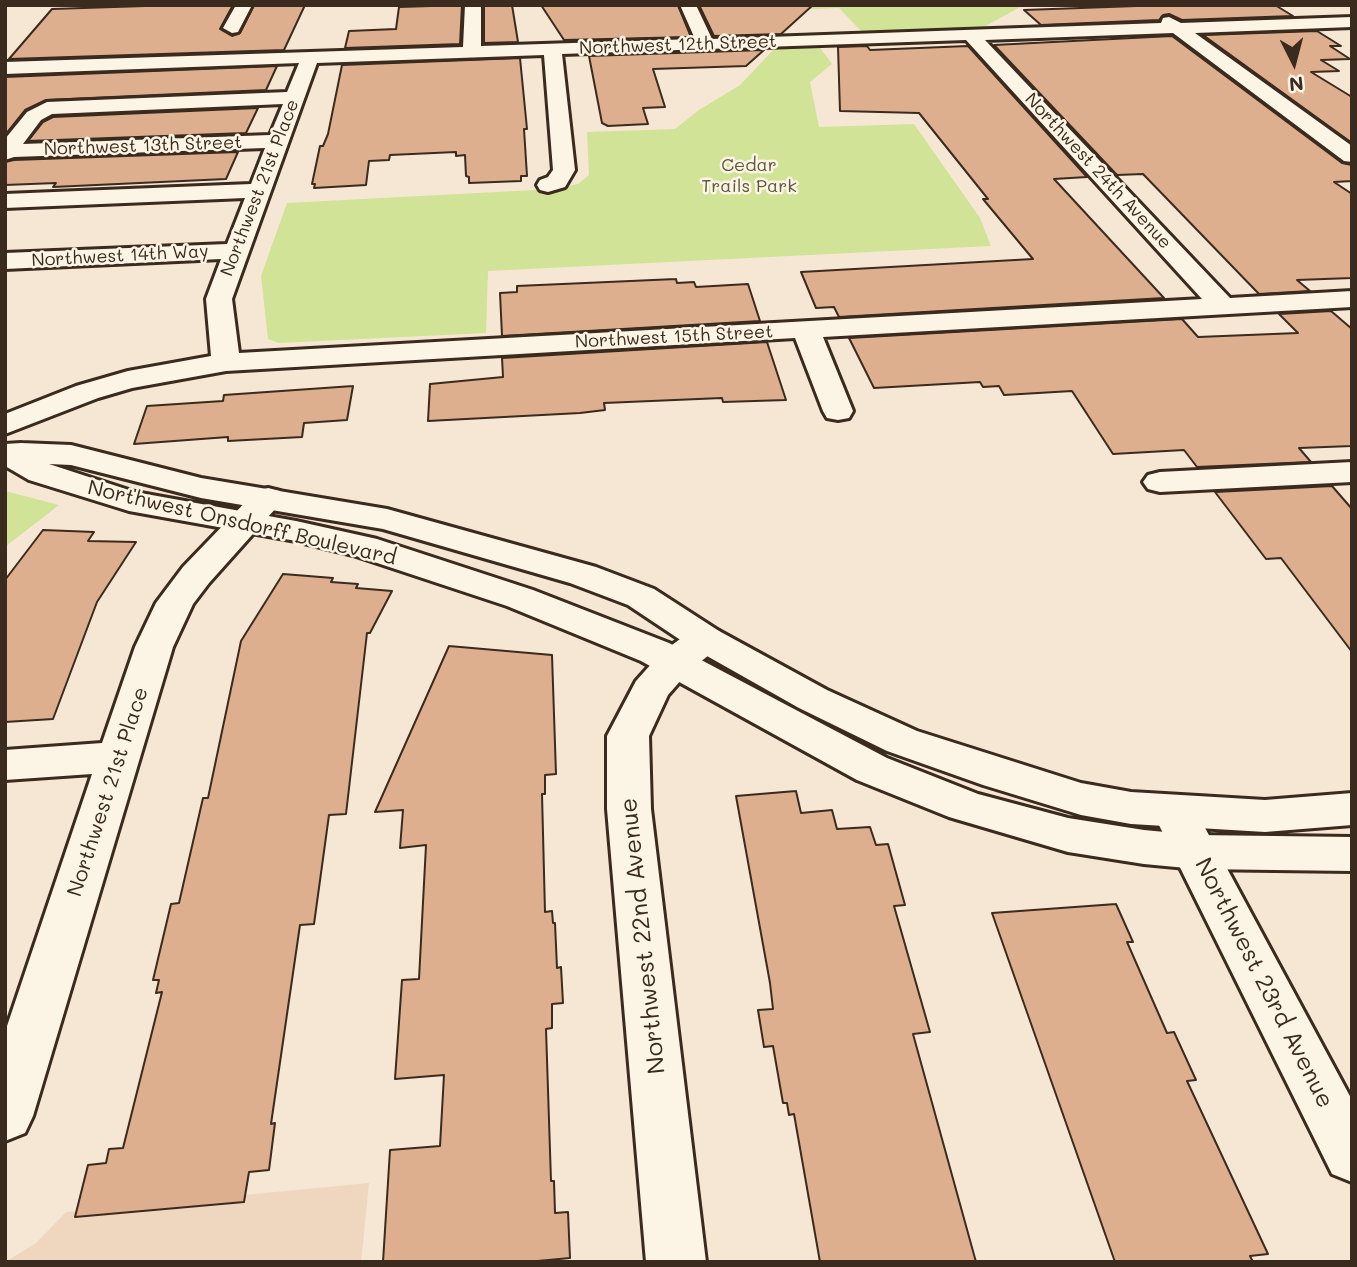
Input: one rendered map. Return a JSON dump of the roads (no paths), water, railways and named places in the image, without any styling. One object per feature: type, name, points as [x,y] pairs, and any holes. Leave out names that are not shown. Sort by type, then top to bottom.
[{"type":"street","points":[[232,28],[244,5]]},
{"type":"street","points":[[472,52],[473,5]]},
{"type":"street","points":[[688,5],[706,44]]},
{"type":"street","points":[[1152,11],[1352,156]]},
{"type":"street","name":"Northwest 12th Street","points":[[5,68],[1352,22]]},
{"type":"street","name":"Northwest 24th Avenue","points":[[971,35],[1224,307]]},
{"type":"street","points":[[548,185],[557,182],[564,170],[552,50]]},
{"type":"street","name":"Northwest 21st Place","points":[[226,362],[219,299],[310,58]]},
{"type":"street","points":[[7,153],[34,116],[47,108],[294,99]]},
{"type":"street","name":"Northwest 13th Street","points":[[7,153],[278,141]]},
{"type":"street","points":[[5,201],[259,191]]},
{"type":"street","name":"Northwest 14th Way","points":[[5,261],[236,251]]},
{"type":"street","name":"Northwest 15th Street","points":[[5,425],[87,391],[128,380],[226,362],[1352,299]]},
{"type":"street","points":[[806,330],[838,411]]},
{"type":"street","name":"Northwest Onsdorff Boulevard","points":[[5,453],[71,455],[201,488],[256,511],[387,519],[583,575],[641,597],[690,650],[872,769],[965,806],[1068,835],[1186,831],[1265,816],[1352,809]]},
{"type":"street","points":[[1160,482],[1352,472]]},
{"type":"street","name":"Northwest 21st Place","points":[[5,1116],[154,647],[175,603],[196,575],[256,511]]},
{"type":"street","name":"Northwest 22nd Avenue","points":[[676,1262],[629,809],[628,736],[650,690],[690,650]]},
{"type":"street","points":[[5,765],[119,757]]},
{"type":"street","name":"Northwest Onsdorff Boulevard","points":[[1186,831],[1352,855]]},
{"type":"street","name":"Northwest 23rd Avenue","points":[[1186,831],[1352,1156]]},
{"type":"park label","name":"Cedar Trails Park","points":[[749,175]]}]
